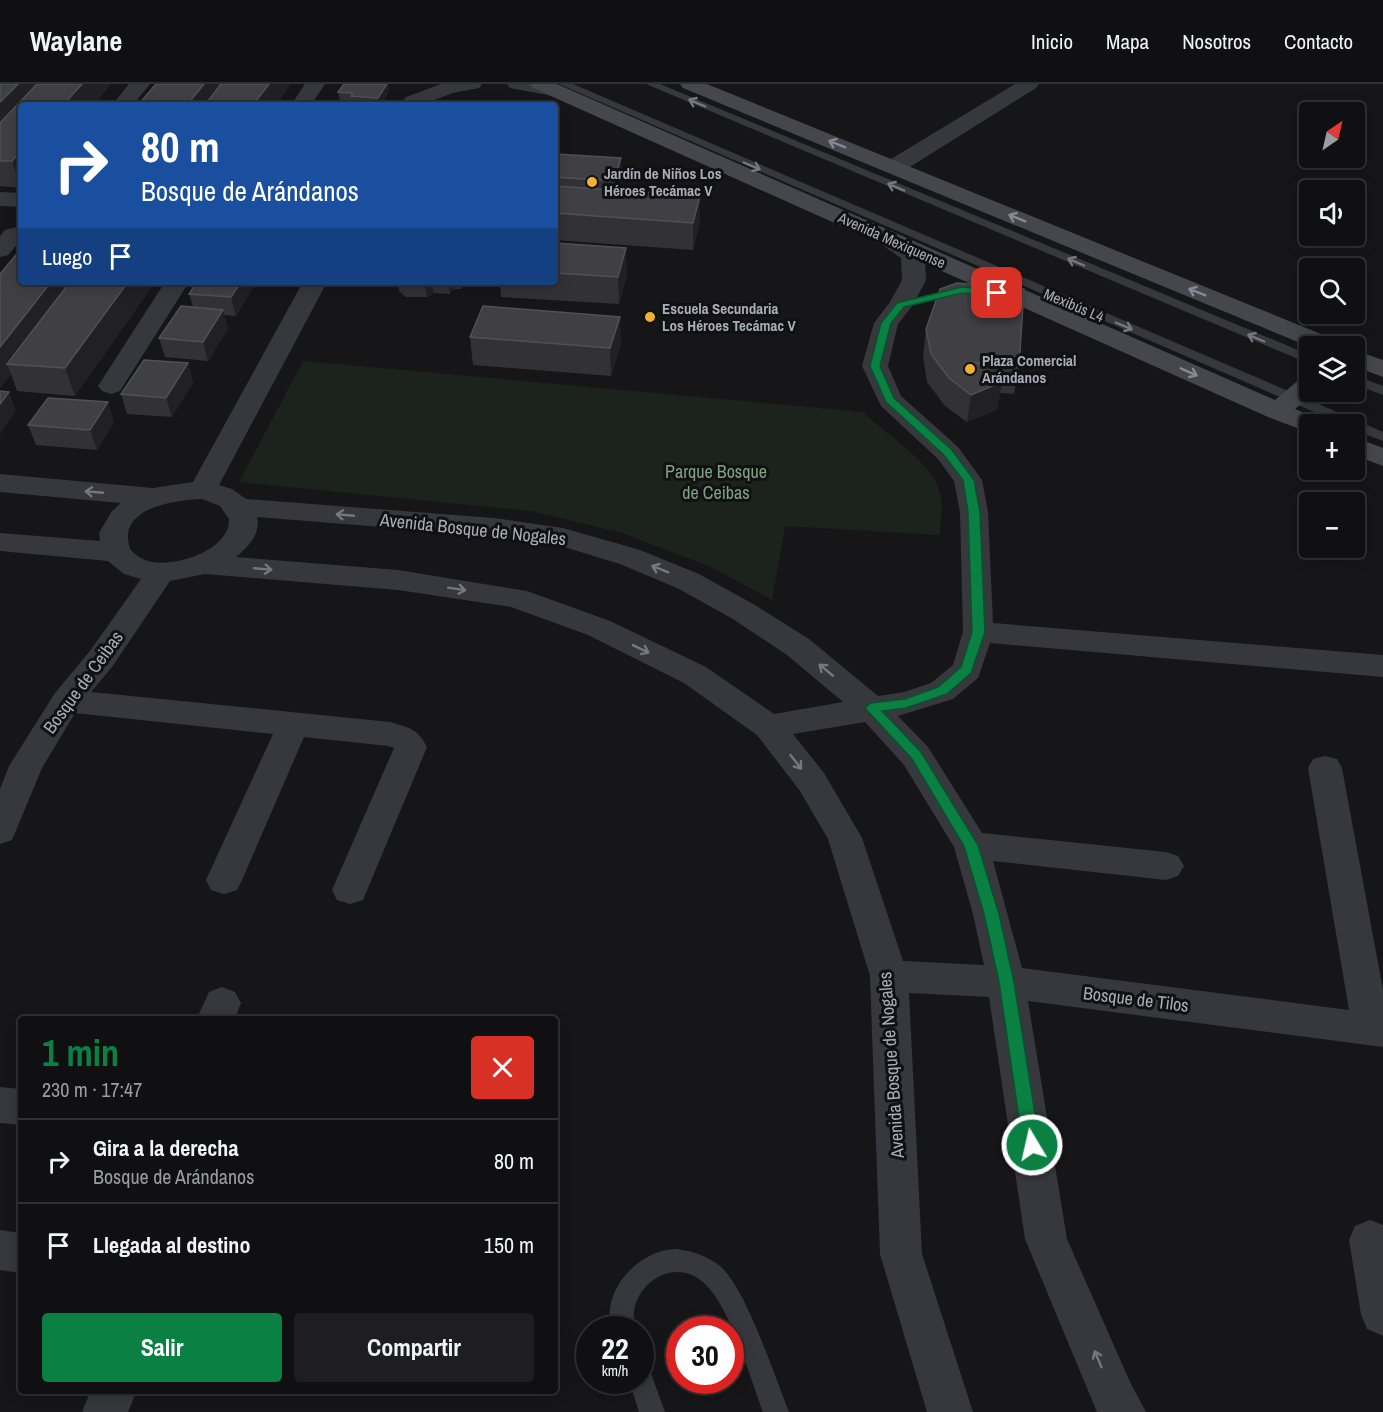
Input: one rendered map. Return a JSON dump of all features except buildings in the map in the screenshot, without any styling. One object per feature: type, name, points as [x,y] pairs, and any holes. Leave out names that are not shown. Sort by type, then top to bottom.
[{"type":"main road","points":[[690,84],[1305,336]]},
{"type":"main road","name":"Avenida Mexiquense","points":[[552,86],[1015,295],[1293,397],[1303,414]]},
{"type":"main road","points":[[1365,362],[1383,369]]},
{"type":"main road","points":[[1365,450],[1383,458]]},
{"type":"street","points":[[125,102],[140,84]]},
{"type":"street","points":[[303,102],[315,84]]},
{"type":"street","points":[[415,97],[472,84]]},
{"type":"street","points":[[517,84],[552,86]]},
{"type":"street","points":[[894,167],[1029,84]]},
{"type":"street","points":[[0,199],[18,200]]},
{"type":"street","points":[[0,250],[14,235],[18,234]]},
{"type":"street","points":[[769,727],[906,703],[942,691],[967,669],[978,632],[974,512],[968,480],[948,453],[890,400],[875,366],[886,323],[901,305],[914,280],[913,255],[886,237]]},
{"type":"street","points":[[111,386],[175,285]]},
{"type":"street","points":[[202,490],[313,285]]},
{"type":"street","points":[[901,305],[962,290],[1015,295]]},
{"type":"street","points":[[0,483],[152,497]]},
{"type":"street","points":[[0,542],[116,552],[133,566],[161,572],[183,570],[204,564],[226,552],[240,537],[244,521],[239,507],[224,495],[202,490],[177,491],[152,497],[126,513],[113,533],[116,552]]},
{"type":"street","name":"Avenida Bosque de Nogales","points":[[239,507],[494,527],[563,537],[630,557],[688,581],[744,612],[798,647],[871,708],[916,756],[971,845],[991,914],[1006,982],[1046,1239],[1114,1398],[1123,1412]]},
{"type":"street","name":"Avenida Bosque de Nogales","points":[[204,564],[398,580],[516,598],[599,628],[695,675],[769,727],[812,782],[845,838],[889,976],[901,1254],[950,1412]]},
{"type":"street","name":"Bosque de Ceibas","points":[[0,831],[26,766],[66,701],[101,659],[161,572]]},
{"type":"street","points":[[978,632],[1383,666]]},
{"type":"street","points":[[66,701],[390,734],[405,739],[411,747],[351,890]]},
{"type":"street","points":[[224,880],[293,725]]},
{"type":"street","points":[[1324,768],[1377,1030]]},
{"type":"street","points":[[971,845],[1166,866]]},
{"type":"street","name":"Bosque de Tilos","points":[[889,976],[1006,982],[1377,1030]]},
{"type":"street","points":[[0,1105],[18,1107]]},
{"type":"street","points":[[1370,1240],[1383,1314]]},
{"type":"street","points":[[0,1251],[18,1253]]},
{"type":"street","points":[[105,1412],[112,1394]]},
{"type":"lane","points":[[651,84],[1299,355]]},
{"type":"lane","name":"Mexibús L4","points":[[552,86],[1330,414]]},
{"type":"lane","points":[[1365,384],[1383,391]]},
{"type":"lane","name":"Mexibús L4","points":[[1365,430],[1383,437]]},
{"type":"lane","points":[[620,1316],[629,1291],[643,1273],[664,1261],[692,1264],[714,1275],[730,1297],[776,1412]]},
{"type":"lane","points":[[646,1394],[652,1412]]},
{"type":"green space","name":"Parque Bosque de Ceibas","points":[[303,361],[863,412],[918,459],[935,481],[941,498],[940,535],[785,526],[772,600],[711,567],[622,533],[531,511],[239,482]]},
{"type":"place","name":"Jardín de Niños Los Héroes Tecámac V","points":[[592,182]]},
{"type":"place","name":"Escuela Secundaria Los Héroes Tecámac V","points":[[650,317]]},
{"type":"place","name":"Plaza Comercial Arándanos","points":[[970,369]]},
{"type":"route","points":[[997,293],[962,290],[901,305],[886,323],[875,366],[890,400],[948,453],[968,480],[974,512],[978,632],[967,669],[942,691],[906,703],[871,708],[916,756],[971,845],[991,914],[1006,982],[1032,1145]]}]
